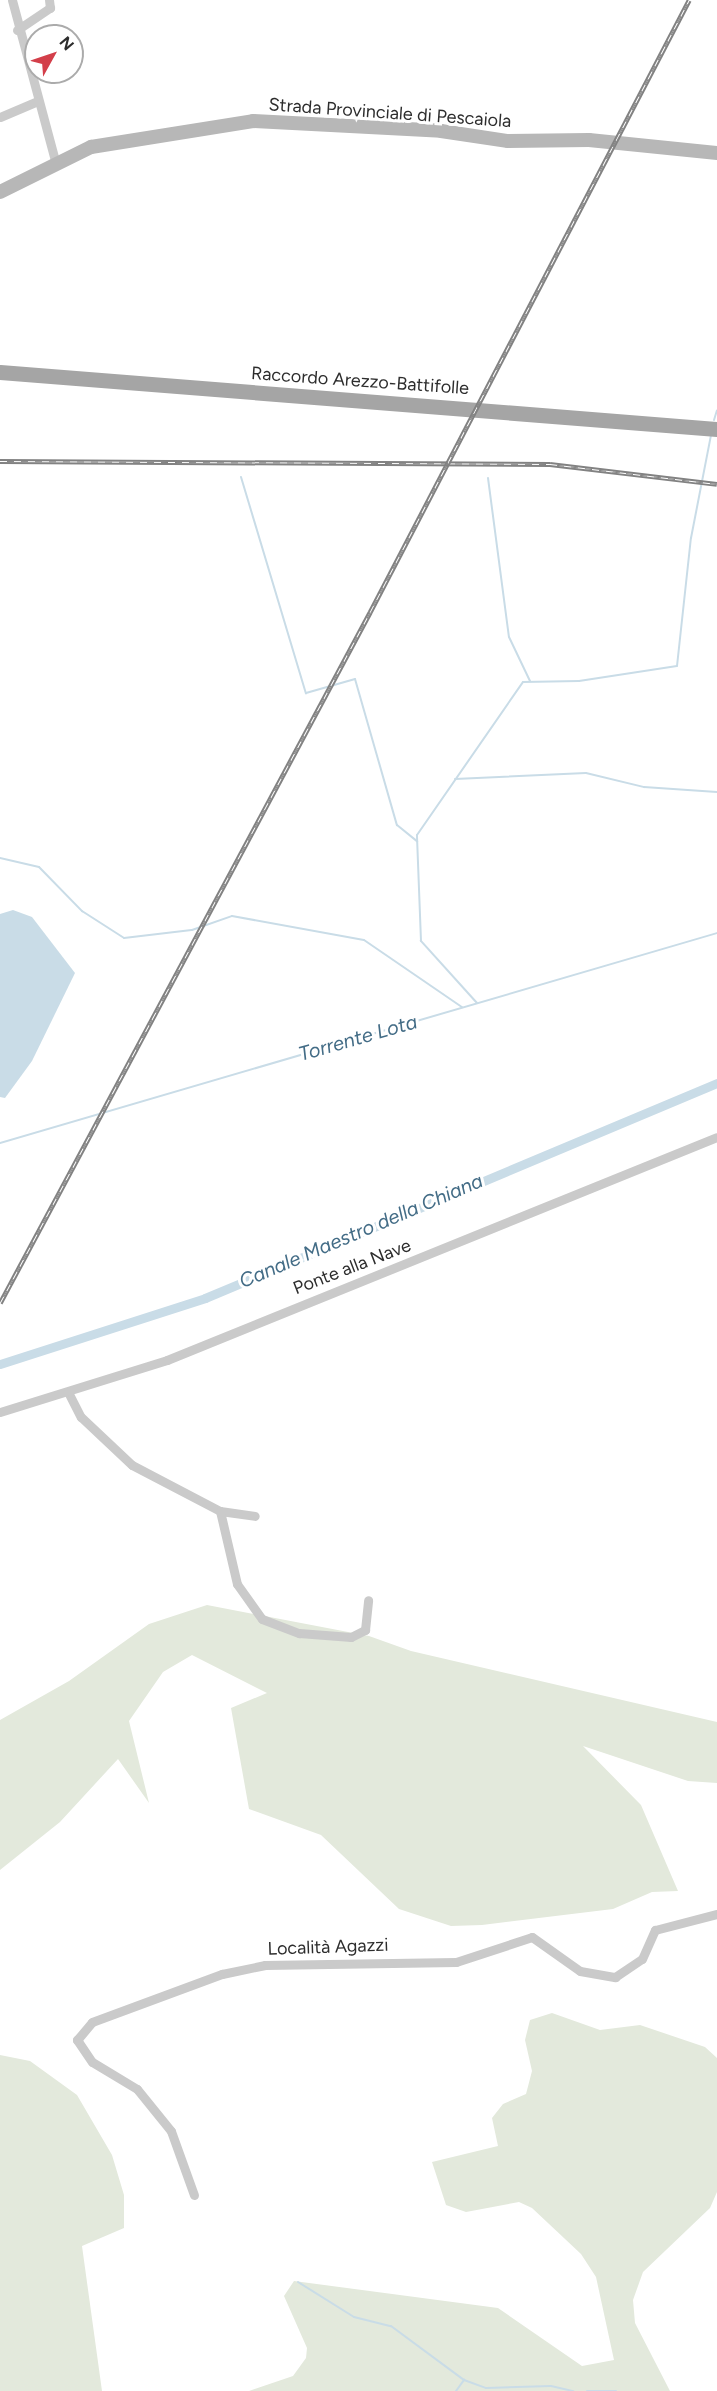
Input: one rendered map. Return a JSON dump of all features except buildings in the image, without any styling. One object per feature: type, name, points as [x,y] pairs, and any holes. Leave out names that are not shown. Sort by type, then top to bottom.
[{"type":"main road","name":"Strada Provinciale di Pescaiola","points":[[0,192],[55,160],[126,139],[253,121],[441,131],[508,141],[589,140],[717,153]]},
{"type":"main road","name":"Raccordo Arezzo-Battifolle","points":[[0,372],[717,429]]},
{"type":"street","points":[[12,0],[17,30],[36,102],[55,160]]},
{"type":"street","points":[[17,30],[50,8],[49,0]]},
{"type":"street","points":[[0,117],[36,102]]},
{"type":"street","name":"Ponte alla Nave","points":[[0,1412],[167,1360],[717,1137]]},
{"type":"street","points":[[68,1392],[81,1417],[132,1465],[220,1511],[255,1516]]},
{"type":"street","points":[[220,1511],[237,1584],[262,1619],[299,1633],[351,1637],[365,1630],[368,1600]]},
{"type":"street","name":"Località Agazzi","points":[[194,2195],[171,2131],[137,2089],[92,2062],[77,2040],[92,2022],[222,1974],[265,1965],[456,1962],[532,1937],[580,1971],[615,1977],[642,1959],[655,1930],[717,1914]]},
{"type":"shaded area","points":[[207,1605],[369,1636],[411,1651],[717,1722],[717,1783],[688,1781],[583,1746],[641,1805],[678,1891],[652,1892],[613,1909],[482,1925],[451,1926],[399,1909],[321,1835],[249,1809],[231,1708],[267,1693],[192,1655],[163,1672],[129,1721],[149,1803],[118,1759],[60,1822],[0,1870],[0,1720],[69,1681],[149,1624]]},
{"type":"shaded area","points":[[552,2013],[600,2030],[640,2025],[705,2047],[717,2058],[717,2192],[710,2208],[643,2272],[633,2300],[635,2323],[670,2391],[249,2391],[293,2376],[306,2358],[307,2348],[284,2296],[294,2281],[498,2308],[582,2366],[614,2360],[596,2277],[581,2254],[532,2208],[519,2202],[466,2212],[446,2205],[432,2162],[498,2146],[492,2118],[503,2104],[526,2094],[532,2071],[525,2040],[530,2020]]},
{"type":"shaded area","points":[[0,2055],[30,2061],[77,2095],[112,2155],[124,2195],[124,2228],[82,2246],[102,2391],[0,2391]]},
{"type":"water","points":[[13,910],[32,917],[75,973],[32,1061],[5,1098],[0,1097],[0,914]]},
{"type":"waterway","points":[[714,420],[717,410]]},
{"type":"waterway","points":[[477,1003],[421,941],[417,835],[523,682],[579,681],[677,666],[691,538],[711,435]]},
{"type":"waterway","points":[[241,477],[306,693],[355,679],[397,825],[417,841]]},
{"type":"waterway","points":[[488,478],[509,637],[530,681]]},
{"type":"waterway","points":[[455,779],[586,773],[644,787],[717,792]]},
{"type":"waterway","points":[[0,858],[39,867],[82,911],[124,938],[192,930],[232,916],[364,940],[462,1007]]},
{"type":"waterway","name":"Torrente Lota","points":[[0,1143],[717,933]]},
{"type":"waterway","name":"Canale Maestro della Chiana","points":[[0,1364],[205,1298],[717,1083]]},
{"type":"waterway","points":[[298,2282],[354,2317],[391,2326],[464,2380],[486,2388],[551,2386],[573,2391]]},
{"type":"waterway","points":[[456,2391],[464,2380]]},
{"type":"waterway","points":[[587,2391],[616,2391]]},
{"type":"railway","points":[[0,1303],[370,612],[689,0]]},
{"type":"railway","points":[[0,461],[550,464],[717,484]]}]
